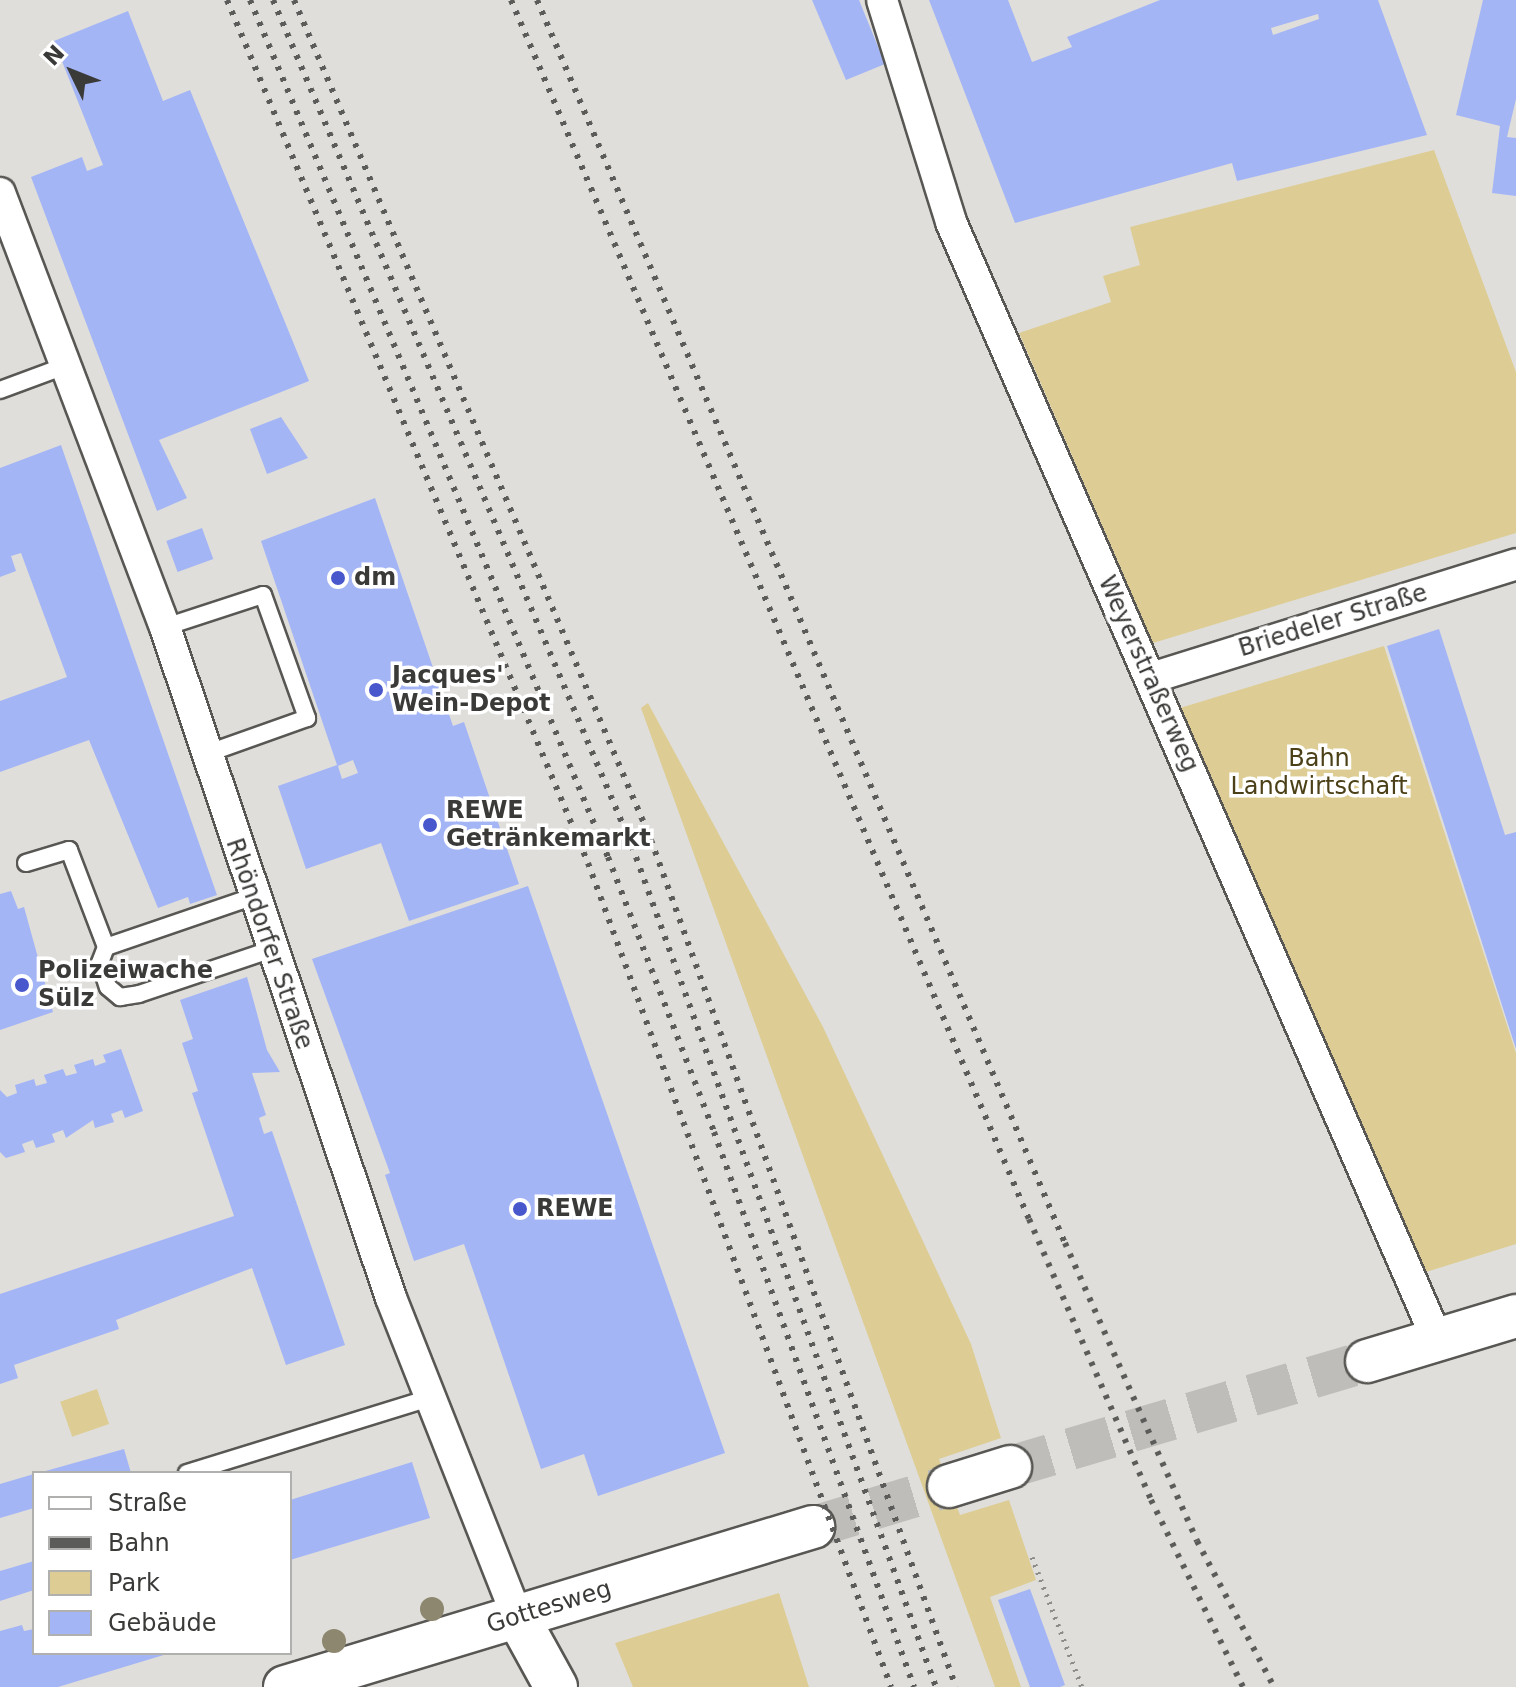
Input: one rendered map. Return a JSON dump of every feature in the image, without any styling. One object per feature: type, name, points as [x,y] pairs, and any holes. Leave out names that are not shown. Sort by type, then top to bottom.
[{"type":"street","name":"Weyerstraßerweg","points":[[882,0],[951,222],[1437,1339]]},
{"type":"street","name":"Rhöndorfer Straße","points":[[0,193],[165,627],[270,950],[430,1398],[517,1616],[556,1687]]},
{"type":"street","name":"Briedeler Straße","points":[[1151,678],[1516,564]]},
{"type":"street","points":[[1367,1361],[1516,1316]]},
{"type":"street","points":[[949,1486],[1010,1467]]},
{"type":"street","name":"Gottesweg","points":[[306,1684],[517,1616],[813,1527]]},
{"type":"lane","points":[[0,390],[65,366]]},
{"type":"lane","points":[[165,627],[263,595],[307,718],[206,754]]},
{"type":"lane","points":[[26,863],[69,850],[106,947],[100,963],[108,987],[120,997],[270,950]]},
{"type":"lane","points":[[106,947],[252,897]]},
{"type":"lane","points":[[193,1471],[430,1398]]},
{"type":"path","points":[[1032,1557],[1082,1687]]},
{"type":"green space","points":[[1434,150],[1516,372],[1516,533],[1153,643],[1019,333],[1111,302],[1103,276],[1140,265],[1130,227]]},
{"type":"green space","name":"Bahn Landwirtschaft","points":[[1384,646],[1516,1053],[1516,1244],[1426,1272],[1180,708]]},
{"type":"green space","points":[[648,703],[823,1027],[971,1344],[1001,1438],[939,1459],[960,1515],[1009,1500],[1036,1580],[990,1597],[1021,1687],[995,1687],[641,708]]},
{"type":"green space","points":[[97,1389],[109,1424],[72,1437],[60,1402]]},
{"type":"green space","points":[[779,1593],[809,1687],[633,1687],[615,1643]]},
{"type":"building","points":[[812,0],[859,0],[885,64],[846,80]]},
{"type":"building","points":[[929,0],[1008,0],[1032,62],[1072,47],[1067,37],[1160,0],[1378,0],[1427,135],[1237,181],[1232,163],[1015,223]],"holes":[[[1318,14],[1319,19],[1273,35],[1271,28]]]},
{"type":"building","points":[[1483,0],[1516,0],[1516,99],[1507,137],[1516,138],[1516,196],[1492,193],[1500,126],[1456,115]]},
{"type":"building","points":[[128,11],[163,101],[190,90],[309,381],[159,440],[187,498],[157,511],[31,177],[82,157],[87,171],[103,165],[54,41]]},
{"type":"building","points":[[281,417],[308,458],[267,474],[250,429]]},
{"type":"building","points":[[61,445],[217,895],[190,904],[188,897],[158,908],[89,740],[0,772],[0,701],[67,677],[21,553],[11,556],[16,571],[0,577],[0,468]]},
{"type":"building","points":[[375,498],[453,726],[464,722],[519,884],[409,921],[381,843],[306,869],[278,786],[337,765],[261,541]],"holes":[[[353,760],[358,773],[342,779],[338,766]]]},
{"type":"building","points":[[202,528],[213,559],[178,572],[166,541]]},
{"type":"building","points":[[1439,629],[1505,835],[1516,832],[1516,1049],[1387,646]]},
{"type":"building","name":"REWE","points":[[528,886],[725,1453],[598,1496],[584,1454],[541,1469],[464,1244],[414,1261],[385,1175],[390,1173],[312,959]]},
{"type":"building","name":"Polizeiwache Sülz","points":[[11,891],[18,909],[24,907],[53,1012],[0,1030],[0,894]]},
{"type":"building","points":[[247,977],[267,1050],[280,1072],[252,1073],[266,1115],[259,1118],[264,1134],[272,1131],[345,1345],[286,1365],[252,1268],[116,1320],[119,1329],[14,1365],[18,1378],[0,1384],[0,1294],[234,1216],[192,1093],[198,1091],[182,1043],[193,1039],[180,1000]]},
{"type":"building","points":[[121,1049],[143,1111],[125,1118],[122,1110],[111,1114],[114,1122],[95,1128],[93,1120],[66,1138],[63,1130],[52,1134],[55,1142],[36,1148],[33,1140],[22,1144],[25,1152],[6,1158],[0,1152],[0,1090],[7,1097],[17,1093],[15,1085],[34,1079],[36,1086],[47,1083],[44,1075],[63,1069],[66,1076],[77,1073],[74,1065],[93,1059],[95,1066],[106,1062],[103,1055]]},
{"type":"building","points":[[124,1449],[130,1471],[46,1471]]},
{"type":"building","points":[[412,1462],[430,1518],[292,1559],[292,1499]]},
{"type":"building","points":[[32,1475],[32,1509],[0,1518],[0,1484]]},
{"type":"building","points":[[32,1562],[32,1591],[0,1601],[0,1571]]},
{"type":"building","points":[[1030,1589],[1065,1685],[1060,1687],[1030,1687],[998,1600]]},
{"type":"building","points":[[22,1625],[24,1631],[32,1629],[32,1655],[164,1655],[58,1687],[0,1687],[0,1631]]},
{"type":"tunnel","points":[[1010,1467],[1367,1361]]},
{"type":"tunnel","points":[[813,1527],[949,1486]]},
{"type":"railway","points":[[227,0],[588,863],[891,1687]]},
{"type":"railway","points":[[250,0],[608,857],[714,1132],[914,1687]]},
{"type":"railway","points":[[273,0],[632,846],[936,1687]]},
{"type":"railway","points":[[294,0],[651,840],[956,1687]]},
{"type":"railway","points":[[511,0],[1029,1219],[1151,1500],[1243,1687]]},
{"type":"railway","points":[[537,0],[1065,1243],[1197,1541],[1274,1687]]},
{"type":"place","name":"dm","points":[[338,578]]},
{"type":"place","name":"Jacques' Wein-Depot","points":[[376,690]]},
{"type":"place","name":"REWE Getränkemarkt","points":[[430,825]]},
{"type":"place","name":"Polizeiwache Sülz","points":[[22,985]]},
{"type":"place","name":"REWE","points":[[520,1209]]}]
